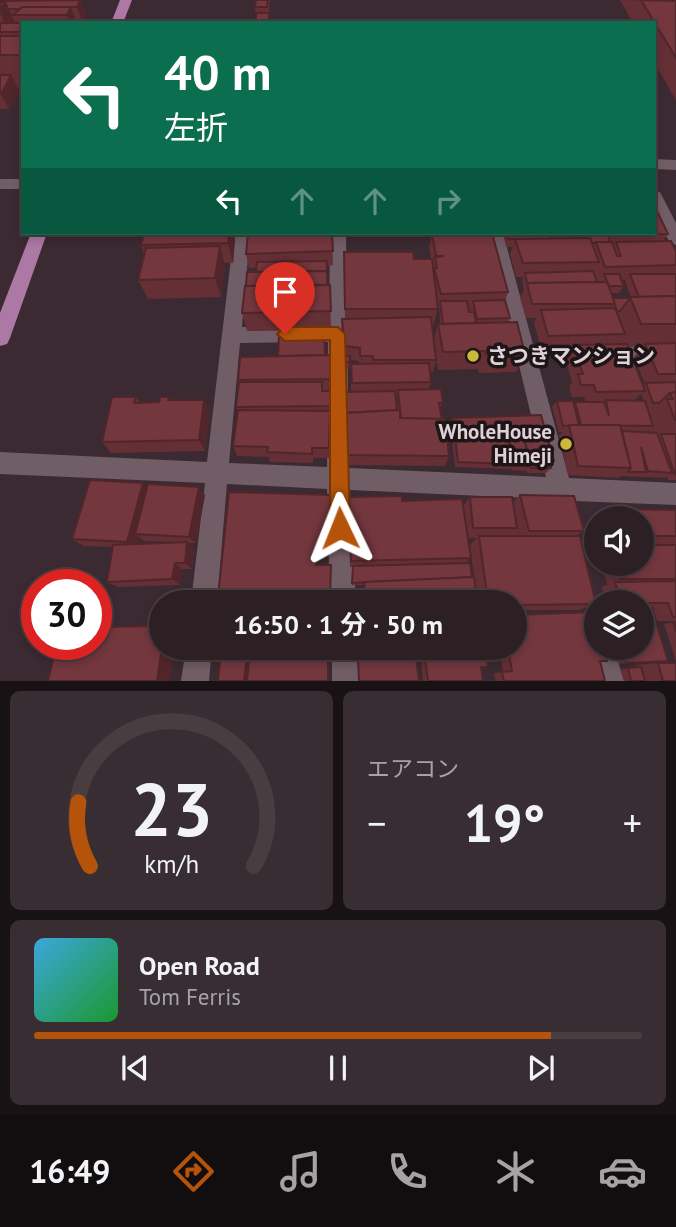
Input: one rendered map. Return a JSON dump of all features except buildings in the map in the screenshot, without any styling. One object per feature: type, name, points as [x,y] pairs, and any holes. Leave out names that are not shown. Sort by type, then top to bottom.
[{"type":"highway","points":[[118,21],[125,0]]},
{"type":"highway","points":[[0,338],[38,235]]},
{"type":"street","points":[[0,0],[10,0]]},
{"type":"street","points":[[656,164],[676,165]]},
{"type":"street","points":[[0,184],[21,184]]},
{"type":"street","points":[[656,200],[676,239]]},
{"type":"street","points":[[496,235],[567,514]]},
{"type":"street","points":[[333,237],[338,334],[338,478],[343,590]]},
{"type":"street","points":[[205,590],[232,335],[246,239]]},
{"type":"street","points":[[232,335],[338,334]]},
{"type":"street","points":[[619,353],[676,351]]},
{"type":"street","points":[[0,463],[676,494]]},
{"type":"street","points":[[195,681],[198,660]]},
{"type":"street","points":[[345,660],[346,681]]},
{"type":"street","points":[[604,660],[610,681]]},
{"type":"place","name":"さつきマンション","points":[[473,356]]},
{"type":"place","name":"WholeHouse Himeji","points":[[566,444]]},
{"type":"route","points":[[285,334],[338,334],[340,528]]}]
